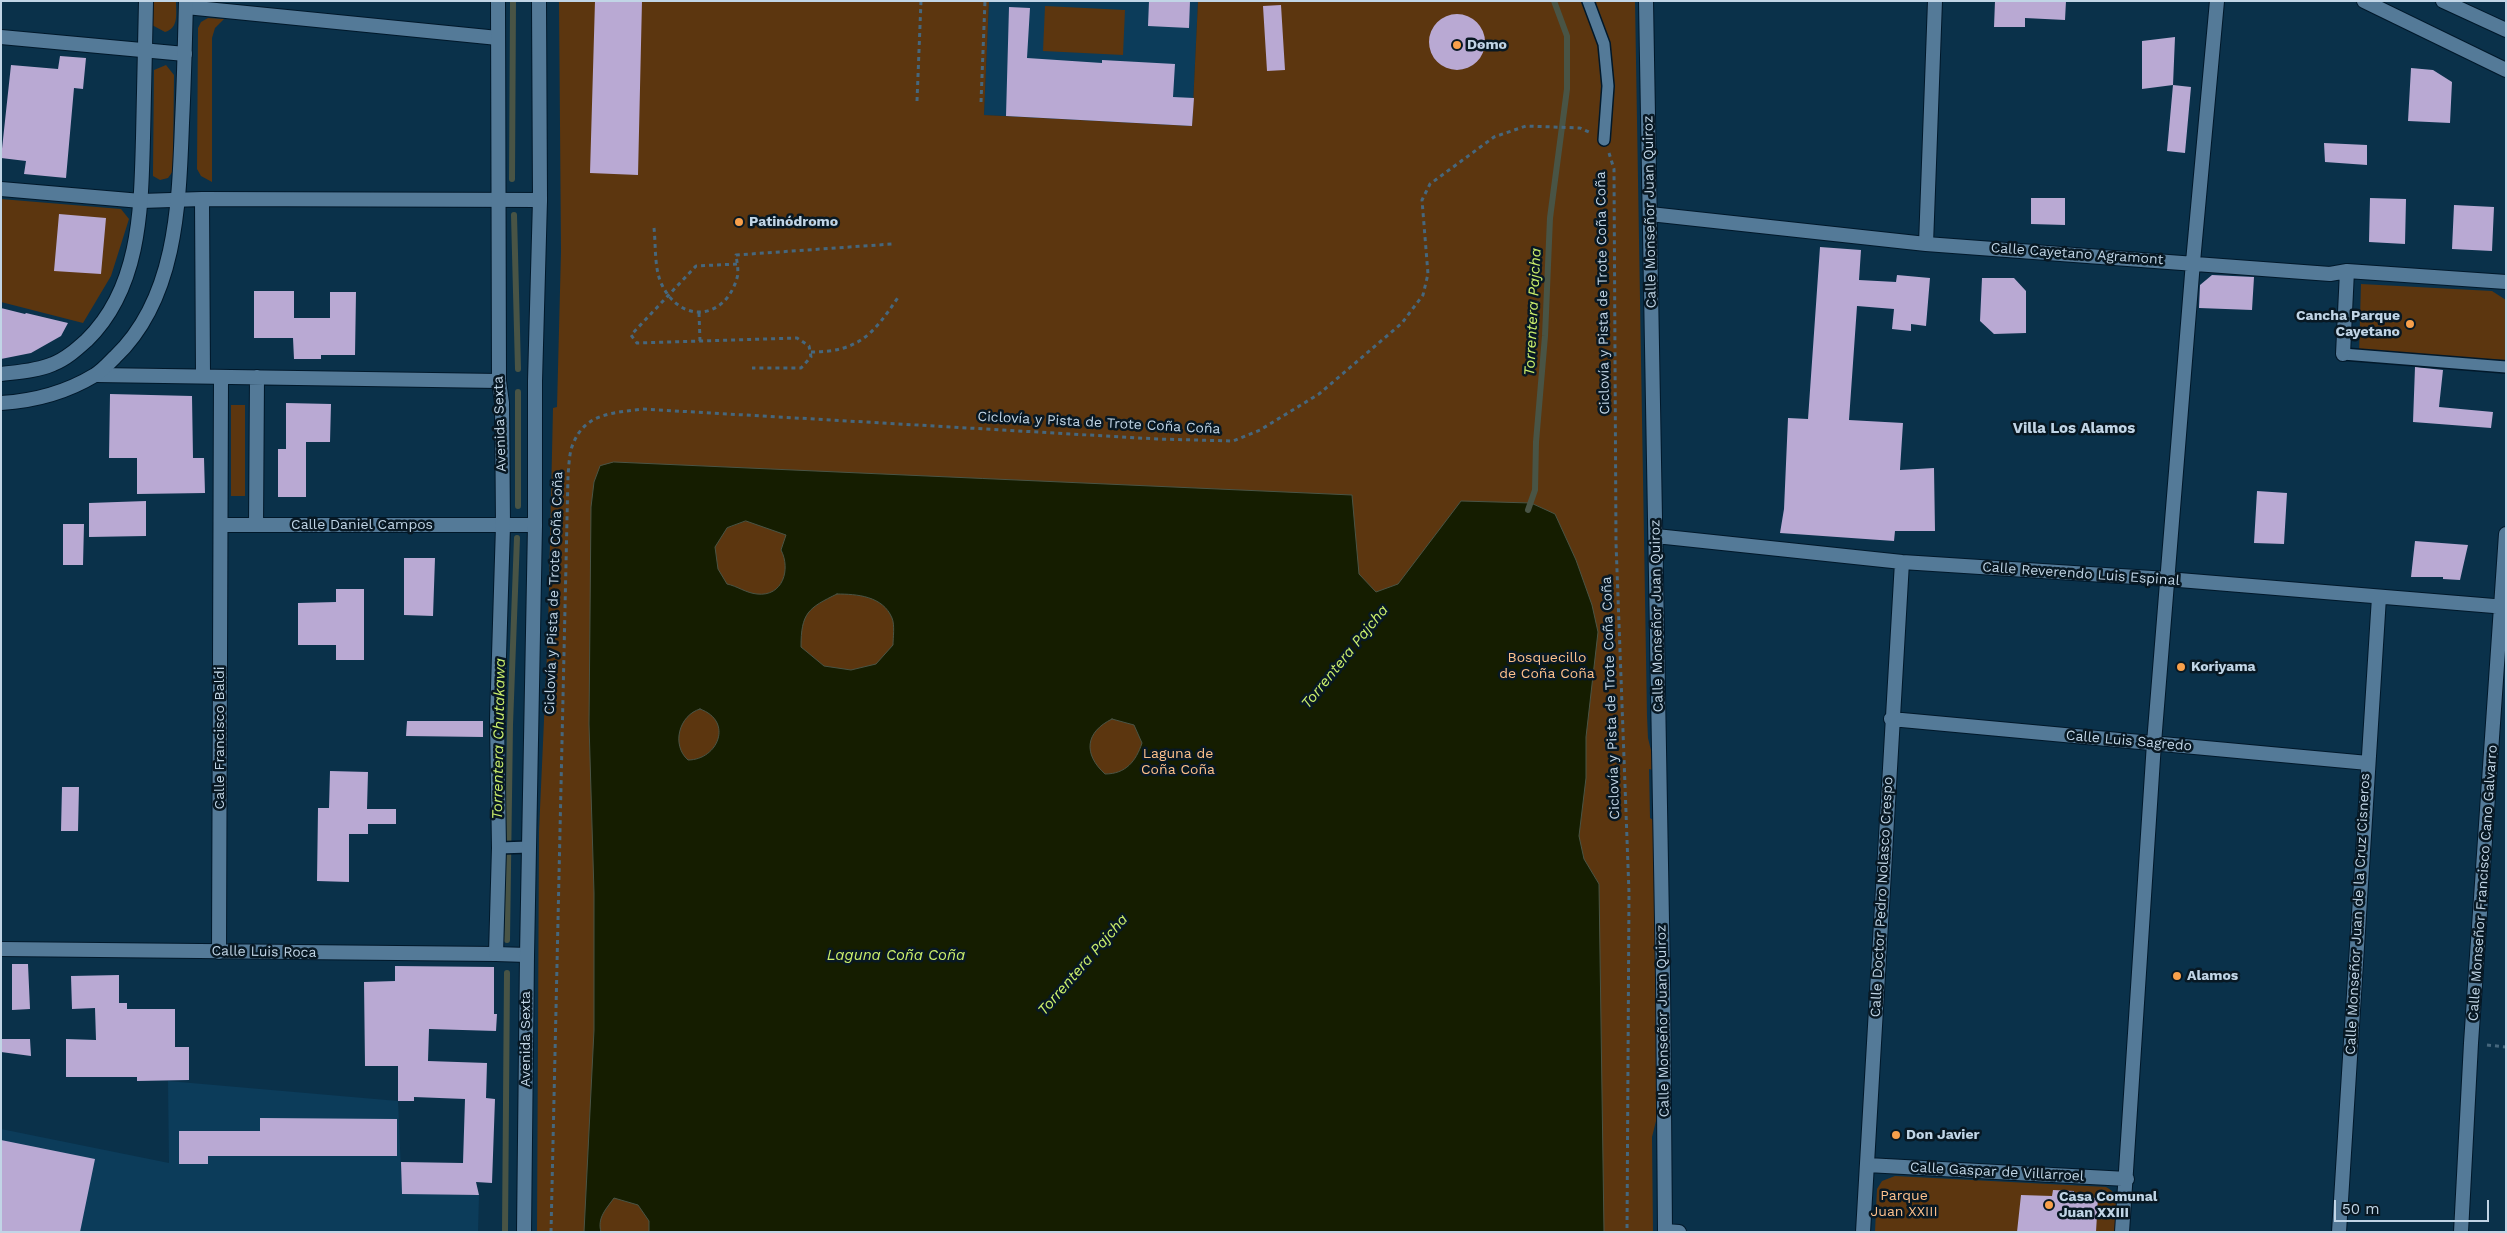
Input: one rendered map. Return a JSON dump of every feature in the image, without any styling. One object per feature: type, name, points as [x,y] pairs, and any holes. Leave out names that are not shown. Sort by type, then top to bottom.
[{"type":"street","points":[[1,374],[29,371],[54,364],[74,352],[97,330],[117,299],[132,262],[141,201],[146,1]]},
{"type":"street","name":"Avenida Sexta","points":[[498,1],[502,200],[499,381],[518,525],[522,847],[527,955],[524,1232]]},
{"type":"street","name":"Avenida Sexta","points":[[496,954],[501,848],[497,720],[535,381],[540,200],[539,1]]},
{"type":"street","name":"Calle Monseñor Juan Quiroz","points":[[1646,1],[1670,1231]]},
{"type":"street","points":[[1926,244],[1935,1]]},
{"type":"street","points":[[2122,1232],[2127,1179],[2154,743],[2193,262],[2217,1]]},
{"type":"street","points":[[2364,1],[2506,70]]},
{"type":"street","points":[[2444,1],[2506,30]]},
{"type":"street","points":[[1,403],[60,392],[97,374],[138,331],[151,304],[161,279],[173,237],[180,201],[186,4],[498,38]]},
{"type":"street","points":[[1,37],[145,52],[185,54]]},
{"type":"street","points":[[1,189],[141,201],[202,199],[540,200]]},
{"type":"street","points":[[202,199],[203,376]]},
{"type":"street","name":"Calle Cayetano Agramont","points":[[1650,214],[1926,244],[2193,262],[2330,274],[2346,271],[2506,282]]},
{"type":"street","points":[[2343,354],[2346,271]]},
{"type":"street","points":[[97,374],[499,381]]},
{"type":"street","name":"Calle Francisco Baldi","points":[[218,952],[221,377]]},
{"type":"street","points":[[256,525],[257,377]]},
{"type":"street","name":"Calle Daniel Campos","points":[[221,525],[518,525]]},
{"type":"street","name":"Calle Monseñor Francisco Cano Galvarro","points":[[2461,1232],[2471,1044],[2504,607],[2506,534]]},
{"type":"street","name":"Calle Reverendo Luis Espinal","points":[[1656,536],[1902,562],[2167,579],[2504,607]]},
{"type":"street","name":"Calle Doctor Pedro Nolasco Crespo","points":[[1863,1232],[1891,719],[1902,562]]},
{"type":"street","name":"Calle Monseñor Juan de la Cruz Cisneros","points":[[2339,1232],[2379,597]]},
{"type":"street","name":"Calle Luis Sagredo","points":[[1891,719],[2368,763]]},
{"type":"street","name":"Calle Luis Roca","points":[[1,949],[527,955]]},
{"type":"street","name":"Calle Gaspar de Villarroel","points":[[1867,1165],[2127,1179]]},
{"type":"lane","points":[[1588,1],[1604,44],[1608,86],[1604,140]]},
{"type":"lane","points":[[2343,354],[2506,367]]},
{"type":"lane","points":[[501,848],[522,847]]},
{"type":"path","points":[[917,100],[921,1]]},
{"type":"path","points":[[981,102],[985,1]]},
{"type":"path","name":"Ciclovía y Pista de Trote Coña Coña","points":[[550,1232],[568,475],[572,444],[587,421],[609,414],[642,409],[1147,438],[1233,441],[1260,430],[1319,394],[1402,322],[1423,295],[1428,274],[1422,200],[1430,184],[1494,137],[1526,126],[1548,125],[1580,128],[1604,140],[1614,169],[1616,543],[1629,893],[1627,1232]]},
{"type":"path","points":[[654,228],[657,266],[661,283],[668,296],[685,310],[699,313],[708,312],[720,306],[738,277],[736,256],[892,244]]},
{"type":"path","points":[[737,264],[696,266],[631,335],[637,343],[797,338],[806,342],[811,352],[809,362],[801,368],[752,368]]},
{"type":"path","points":[[811,352],[830,352],[860,342],[877,328],[899,296]]},
{"type":"path","points":[[699,313],[700,341]]},
{"type":"shaded area","points":[[989,1],[1198,1],[1192,126],[984,115]]},
{"type":"shaded area","points":[[168,1081],[398,1101],[402,1193],[479,1195],[478,1232],[1,1232],[1,1129],[169,1163]]},
{"type":"green space","points":[[153,1],[176,1],[175,24],[165,32],[152,25]]},
{"type":"green space","name":"Laguna de Coña Coña","points":[[559,1],[989,1],[984,115],[1192,126],[1198,1],[1635,1],[1647,716],[1648,738],[1656,771],[1649,769],[1650,818],[1658,823],[1660,1105],[1652,1137],[1653,1232],[537,1232],[539,831],[548,632],[553,408],[557,407],[561,252]]},
{"type":"green space","points":[[1045,6],[1125,10],[1123,55],[1043,51]]},
{"type":"green space","points":[[208,18],[224,19],[215,28],[212,38],[212,182],[201,176],[197,169],[198,28],[201,22]]},
{"type":"green space","points":[[166,65],[174,75],[173,171],[168,178],[160,180],[153,176],[154,70]]},
{"type":"green space","points":[[1,199],[121,209],[129,219],[111,276],[83,323],[1,302]]},
{"type":"green space","points":[[2361,284],[2492,291],[2506,300],[2505,360],[2359,353]]},
{"type":"green space","points":[[231,405],[245,405],[245,496],[231,496]]},
{"type":"green space","name":"Parque Juan XXIII","points":[[1895,1176],[2106,1187],[2115,1195],[2117,1201],[2115,1232],[1875,1232],[1877,1189],[1882,1181]]},
{"type":"water","name":"Laguna Coña Coña","points":[[614,462],[1352,495],[1359,574],[1376,592],[1398,584],[1461,501],[1531,503],[1555,514],[1576,560],[1592,605],[1598,632],[1586,737],[1586,778],[1579,836],[1584,859],[1599,884],[1604,1232],[649,1232],[649,1221],[638,1205],[614,1198],[601,1218],[601,1232],[584,1232],[594,1030],[594,893],[589,724],[591,507],[594,482],[600,466]],"holes":[[[746,521],[786,535],[781,550],[784,557],[785,573],[779,586],[773,591],[766,594],[757,594],[727,584],[718,569],[715,547],[727,528]],[[837,594],[861,596],[876,601],[888,611],[892,618],[893,645],[876,664],[851,670],[824,666],[801,647],[801,636],[805,619],[808,613],[819,603]],[[700,709],[710,715],[717,722],[719,730],[718,739],[714,747],[707,754],[688,760],[683,754],[679,739],[682,724],[693,712]],[[1112,719],[1134,725],[1142,743],[1133,761],[1119,772],[1105,774],[1093,759],[1090,751],[1092,737],[1103,724]]]},
{"type":"building","points":[[595,1],[642,1],[638,175],[590,173]]},
{"type":"building","points":[[1149,1],[1190,1],[1189,28],[1148,26]]},
{"type":"building","points":[[1995,1],[2066,1],[2065,20],[2025,18],[2025,27],[1994,27]]},
{"type":"building","points":[[1281,5],[1285,70],[1267,71],[1263,6]]},
{"type":"building","points":[[1009,7],[1030,8],[1027,58],[1102,63],[1102,60],[1175,64],[1173,97],[1194,98],[1192,126],[1006,116]]},
{"type":"building","name":"Domo","points":[[1457,14],[1468,16],[1477,22],[1483,31],[1485,42],[1483,53],[1477,62],[1468,68],[1457,70],[1446,68],[1437,62],[1431,53],[1429,42],[1431,31],[1437,22],[1446,16]]},
{"type":"building","points":[[2175,37],[2173,85],[2142,89],[2142,41]]},
{"type":"building","points":[[60,56],[86,58],[83,89],[74,88],[66,178],[24,174],[26,161],[1,158],[11,65],[58,69]]},
{"type":"building","points":[[2411,68],[2433,70],[2452,82],[2450,123],[2408,121]]},
{"type":"building","points":[[2173,85],[2191,87],[2185,153],[2167,151]]},
{"type":"building","points":[[2324,143],[2367,145],[2367,165],[2325,162]]},
{"type":"building","points":[[2031,198],[2065,198],[2065,225],[2031,224]]},
{"type":"building","points":[[2370,198],[2406,199],[2405,244],[2369,242]]},
{"type":"building","points":[[2454,205],[2494,207],[2492,251],[2452,249]]},
{"type":"building","points":[[59,214],[106,218],[101,274],[54,271]]},
{"type":"building","points":[[1820,247],[1861,250],[1859,280],[1896,282],[1897,275],[1930,278],[1926,326],[1911,324],[1911,331],[1892,329],[1894,309],[1857,306],[1849,420],[1903,423],[1900,470],[1934,468],[1935,531],[1895,531],[1894,541],[1780,533],[1784,509],[1788,418],[1808,419]]},
{"type":"building","points":[[2212,275],[2254,277],[2252,310],[2199,308],[2200,285]]},
{"type":"building","points":[[1982,278],[2014,278],[2026,291],[2026,333],[1994,334],[1980,321]]},
{"type":"building","points":[[254,291],[294,291],[294,318],[330,318],[330,292],[356,292],[355,355],[321,355],[321,359],[294,359],[293,338],[254,338]]},
{"type":"building","points":[[1,308],[68,323],[61,336],[31,353],[1,359]]},
{"type":"building","points":[[2415,367],[2443,370],[2439,407],[2493,412],[2491,428],[2413,422]]},
{"type":"building","points":[[110,394],[192,396],[193,458],[204,458],[205,493],[137,494],[137,458],[109,458]]},
{"type":"building","points":[[286,403],[331,404],[330,442],[306,442],[306,497],[278,497],[278,449],[286,449]]},
{"type":"building","points":[[2257,491],[2287,493],[2284,544],[2254,543]]},
{"type":"building","points":[[146,501],[146,536],[89,537],[89,503]]},
{"type":"building","points":[[63,524],[84,524],[83,565],[63,565]]},
{"type":"building","points":[[2415,541],[2468,545],[2460,580],[2443,579],[2443,577],[2411,577]]},
{"type":"building","points":[[404,558],[435,558],[433,616],[404,615]]},
{"type":"building","points":[[336,589],[364,589],[364,660],[336,660],[336,645],[298,645],[298,603],[336,602]]},
{"type":"building","points":[[407,721],[483,721],[483,737],[406,736]]},
{"type":"building","points":[[330,771],[368,772],[367,809],[396,809],[396,824],[368,824],[368,834],[349,834],[349,882],[317,881],[318,808],[329,808]]},
{"type":"building","points":[[62,787],[79,787],[78,831],[61,831]]},
{"type":"building","points":[[12,964],[28,964],[30,1009],[12,1010]]},
{"type":"building","points":[[395,966],[494,967],[494,1014],[497,1014],[496,1031],[429,1029],[428,1061],[487,1063],[486,1098],[495,1099],[492,1183],[476,1182],[479,1195],[402,1194],[401,1162],[463,1163],[465,1099],[414,1097],[414,1101],[398,1101],[398,1066],[365,1066],[364,982],[395,981]]},
{"type":"building","points":[[119,975],[119,1003],[127,1003],[127,1009],[175,1009],[175,1047],[189,1047],[189,1080],[137,1081],[137,1077],[66,1077],[66,1039],[96,1040],[95,1008],[72,1009],[71,976]]},
{"type":"building","points":[[1,1039],[30,1039],[31,1056],[1,1052]]},
{"type":"building","points":[[260,1118],[397,1119],[397,1156],[208,1156],[208,1164],[179,1164],[179,1131],[260,1131]]},
{"type":"building","points":[[1,1140],[95,1159],[80,1232],[1,1232]]},
{"type":"building","points":[[2053,1190],[2074,1191],[2074,1197],[2098,1198],[2096,1232],[2017,1232],[2021,1195],[2052,1196]]},
{"type":"waterway","name":"Torrentera Chutakawa","points":[[512,179],[513,1]]},
{"type":"waterway","name":"Torrentera Pajcha","points":[[1528,510],[1535,490],[1536,442],[1545,336],[1550,218],[1567,89],[1567,36],[1554,1]]},
{"type":"waterway","name":"Torrentera Chutakawa","points":[[514,215],[518,369]]},
{"type":"waterway","name":"Torrentera Chutakawa","points":[[518,392],[518,506]]},
{"type":"waterway","name":"Torrentera Chutakawa","points":[[507,940],[510,725],[517,538]]},
{"type":"waterway","name":"Torrentera Chutakawa","points":[[505,1232],[507,973]]},
{"type":"place","name":"Domo","points":[[1457,45]]},
{"type":"place","name":"Patinódromo","points":[[739,222]]},
{"type":"place","name":"Cancha Parque Cayetano","points":[[2410,324]]},
{"type":"place","name":"Koriyama","points":[[2181,667]]},
{"type":"place","name":"Alamos","points":[[2177,976]]},
{"type":"place","name":"Don Javier","points":[[1896,1135]]},
{"type":"place","name":"Casa Comunal Juan XXIII","points":[[2049,1205]]},
{"type":"district","name":"Villa Los Alamos","points":[[2074,429]]},
{"type":"park label","name":"Bosquecillo de Coña Coña","points":[[1547,666]]}]
